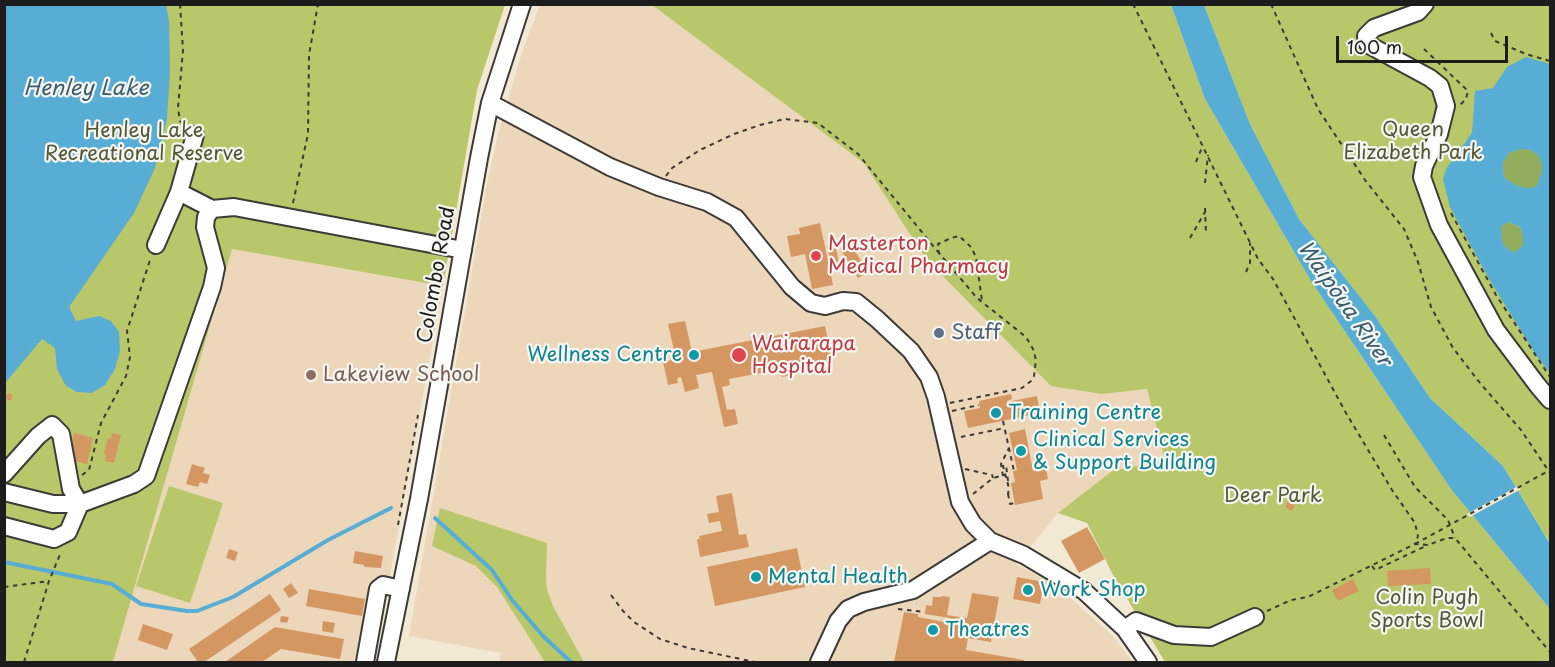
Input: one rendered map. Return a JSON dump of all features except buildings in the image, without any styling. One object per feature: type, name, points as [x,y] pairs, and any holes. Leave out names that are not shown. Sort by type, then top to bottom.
[{"type":"street","name":"Colombo Road","points":[[386,663],[419,498],[490,103],[522,4]]},
{"type":"street","points":[[1425,4],[1418,12],[1374,28],[1366,36],[1369,45],[1431,78],[1440,86],[1446,106],[1439,134],[1424,166],[1422,177],[1439,225],[1496,330],[1551,400]]},
{"type":"street","points":[[490,103],[610,166],[671,191],[706,202],[736,218],[792,287],[811,303],[825,306],[843,301],[856,302],[911,351],[929,377],[939,409],[960,502],[973,524],[990,541],[1024,555],[1084,591],[1125,629],[1148,663]]},
{"type":"street","points":[[156,245],[179,192],[195,135]]},
{"type":"street","points":[[179,192],[212,209],[234,207],[290,216],[463,250]]},
{"type":"street","points":[[4,492],[53,504],[80,504],[134,484],[146,476],[212,287],[216,268],[205,228],[206,217],[212,209]]},
{"type":"street","points":[[4,474],[38,436],[52,425],[61,434],[71,489],[80,504]]},
{"type":"street","points":[[4,526],[54,539],[68,532],[80,504]]},
{"type":"street","points":[[819,663],[838,621],[848,609],[864,602],[913,590],[990,541]]},
{"type":"street","points":[[365,663],[378,589],[382,585],[401,589]]},
{"type":"street","points":[[1125,629],[1137,621],[1174,635],[1211,637],[1255,617]]},
{"type":"path","points":[[180,4],[183,50],[178,108],[180,121],[195,135]]},
{"type":"path","points":[[290,216],[308,134],[309,55],[318,4]]},
{"type":"path","points":[[1133,4],[1258,259],[1273,279],[1346,413],[1392,490],[1415,523],[1418,536],[1415,544]]},
{"type":"path","points":[[1255,617],[1291,600],[1308,597],[1372,566],[1551,472],[1521,430],[1453,348],[1431,307],[1418,261],[1404,229],[1365,180],[1318,109],[1271,4]]},
{"type":"path","points":[[1491,33],[1495,41],[1526,54],[1551,61]]},
{"type":"path","points":[[1424,49],[1468,91],[1463,103],[1456,108]]},
{"type":"path","points":[[671,191],[663,179],[672,168],[700,150],[734,134],[786,119],[818,123],[858,154],[982,301],[1026,337],[1034,348],[1036,360],[1034,376],[1022,388],[939,409]]},
{"type":"path","points":[[1196,162],[1203,145]]},
{"type":"path","points":[[1205,183],[1208,155]]},
{"type":"path","points":[[1190,238],[1205,210],[1206,234]]},
{"type":"path","points":[[1449,210],[1496,295],[1551,377]]},
{"type":"path","points":[[939,252],[938,244],[959,236],[972,246],[976,256],[982,301]]},
{"type":"path","points":[[1246,272],[1250,263],[1250,240]]},
{"type":"path","points":[[71,489],[89,470],[101,423],[126,376],[130,357],[127,331],[129,322],[156,245]]},
{"type":"path","points":[[939,409],[979,405]]},
{"type":"path","points":[[960,502],[993,478],[1013,472],[1004,421]]},
{"type":"path","points":[[946,440],[1005,428]]},
{"type":"path","points":[[1384,435],[1415,487],[1448,520],[1455,538],[1551,652]]},
{"type":"path","points":[[1009,448],[1001,464],[1008,481],[1010,504],[1015,503]]},
{"type":"path","points":[[953,471],[963,468],[992,475],[993,478]]},
{"type":"path","points":[[1008,494],[1013,493]]},
{"type":"path","points":[[1372,566],[1375,570],[1447,538],[1455,538]]},
{"type":"path","points":[[1415,544],[1428,546]]},
{"type":"path","points":[[24,663],[49,581],[56,566]]},
{"type":"path","points":[[4,587],[49,581]]},
{"type":"path","points":[[611,595],[622,611],[634,622],[660,639],[688,648],[755,663]]},
{"type":"path","points":[[891,609],[925,612]]},
{"type":"shaded area","name":"Wairarapa Hospital","points":[[540,5],[652,5],[864,163],[926,259],[1102,394],[1147,389],[1166,460],[1112,471],[1058,513],[1016,564],[1046,580],[1069,597],[1113,636],[1133,662],[499,662],[501,653],[409,636],[486,189],[498,134],[523,49]]},
{"type":"shaded area","name":"Lakeview School","points":[[232,249],[443,286],[374,662],[113,662]]},
{"type":"green space","name":"Henley Lake Recreational Reserve","points":[[4,5],[505,5],[477,90],[443,286],[232,249],[113,662],[5,662]]},
{"type":"green space","points":[[652,5],[1171,5],[1205,99],[1311,281],[1451,489],[1550,609],[1550,662],[1165,662],[1113,575],[1087,523],[1058,513],[1112,471],[1165,460],[1147,389],[1102,394],[1051,386],[926,259],[864,163]]},
{"type":"green space","name":"Queen Elizabeth Park","points":[[1204,5],[1550,5],[1550,544],[1503,466],[1430,398],[1375,316],[1299,219],[1250,124]]},
{"type":"green space","points":[[1521,149],[1531,150],[1538,155],[1542,164],[1542,172],[1537,185],[1532,188],[1515,185],[1504,177],[1503,163],[1509,153]]},
{"type":"green space","points":[[1508,222],[1520,228],[1523,236],[1523,245],[1513,252],[1505,247],[1502,240],[1501,226]]},
{"type":"green space","points":[[169,486],[223,503],[190,603],[136,586]]},
{"type":"green space","points":[[440,508],[547,543],[547,590],[554,608],[584,662],[545,662],[497,587],[476,566],[432,546]]},
{"type":"water","name":"Henley Lake","points":[[5,4],[166,5],[169,21],[170,71],[167,119],[155,168],[134,213],[69,307],[76,321],[99,316],[111,321],[119,332],[120,351],[115,369],[105,385],[92,393],[77,392],[66,386],[57,369],[55,348],[42,339],[5,383]]},
{"type":"water","name":"Waipōua River","points":[[1171,5],[1204,5],[1250,124],[1299,219],[1375,316],[1430,398],[1503,466],[1550,544],[1550,609],[1451,489],[1311,281],[1205,99]]},
{"type":"water","points":[[1526,57],[1550,64],[1550,373],[1536,355],[1489,279],[1450,207],[1443,179],[1446,169],[1472,133],[1475,91],[1493,88],[1507,67]],"holes":[[[1521,149],[1531,150],[1538,155],[1542,164],[1542,172],[1537,185],[1532,188],[1515,185],[1504,177],[1503,163],[1509,153]],[[1508,222],[1520,227],[1523,236],[1523,245],[1513,252],[1505,247],[1502,240],[1501,226]]]},
{"type":"pier","points":[[1518,486],[1521,489],[1470,517],[1467,514]]},
{"type":"waterway","points":[[4,562],[112,584],[141,604],[197,611],[233,597],[328,540],[391,508]]},
{"type":"waterway","points":[[435,518],[492,570],[512,600],[543,636],[571,662]]},
{"type":"place","name":"Masterton Medical Pharmacy","points":[[816,256]]},
{"type":"place","name":"Staff","points":[[939,333]]},
{"type":"place","name":"Wellness Centre","points":[[694,355]]},
{"type":"place","name":"Wairarapa Hospital","points":[[739,355]]},
{"type":"place","name":"Lakeview School","points":[[311,375]]},
{"type":"place","name":"Training Centre","points":[[996,413]]},
{"type":"place","name":"Clinical Services & Support Building","points":[[1021,451]]},
{"type":"place","name":"Mental Health","points":[[756,577]]},
{"type":"place","name":"Work Shop","points":[[1028,590]]},
{"type":"place","name":"Theatres","points":[[933,630]]},
{"type":"park label","name":"Deer Park","points":[[1273,496]]},
{"type":"park label","name":"Colin Pugh Sports Bowl","points":[[1427,610]]}]
